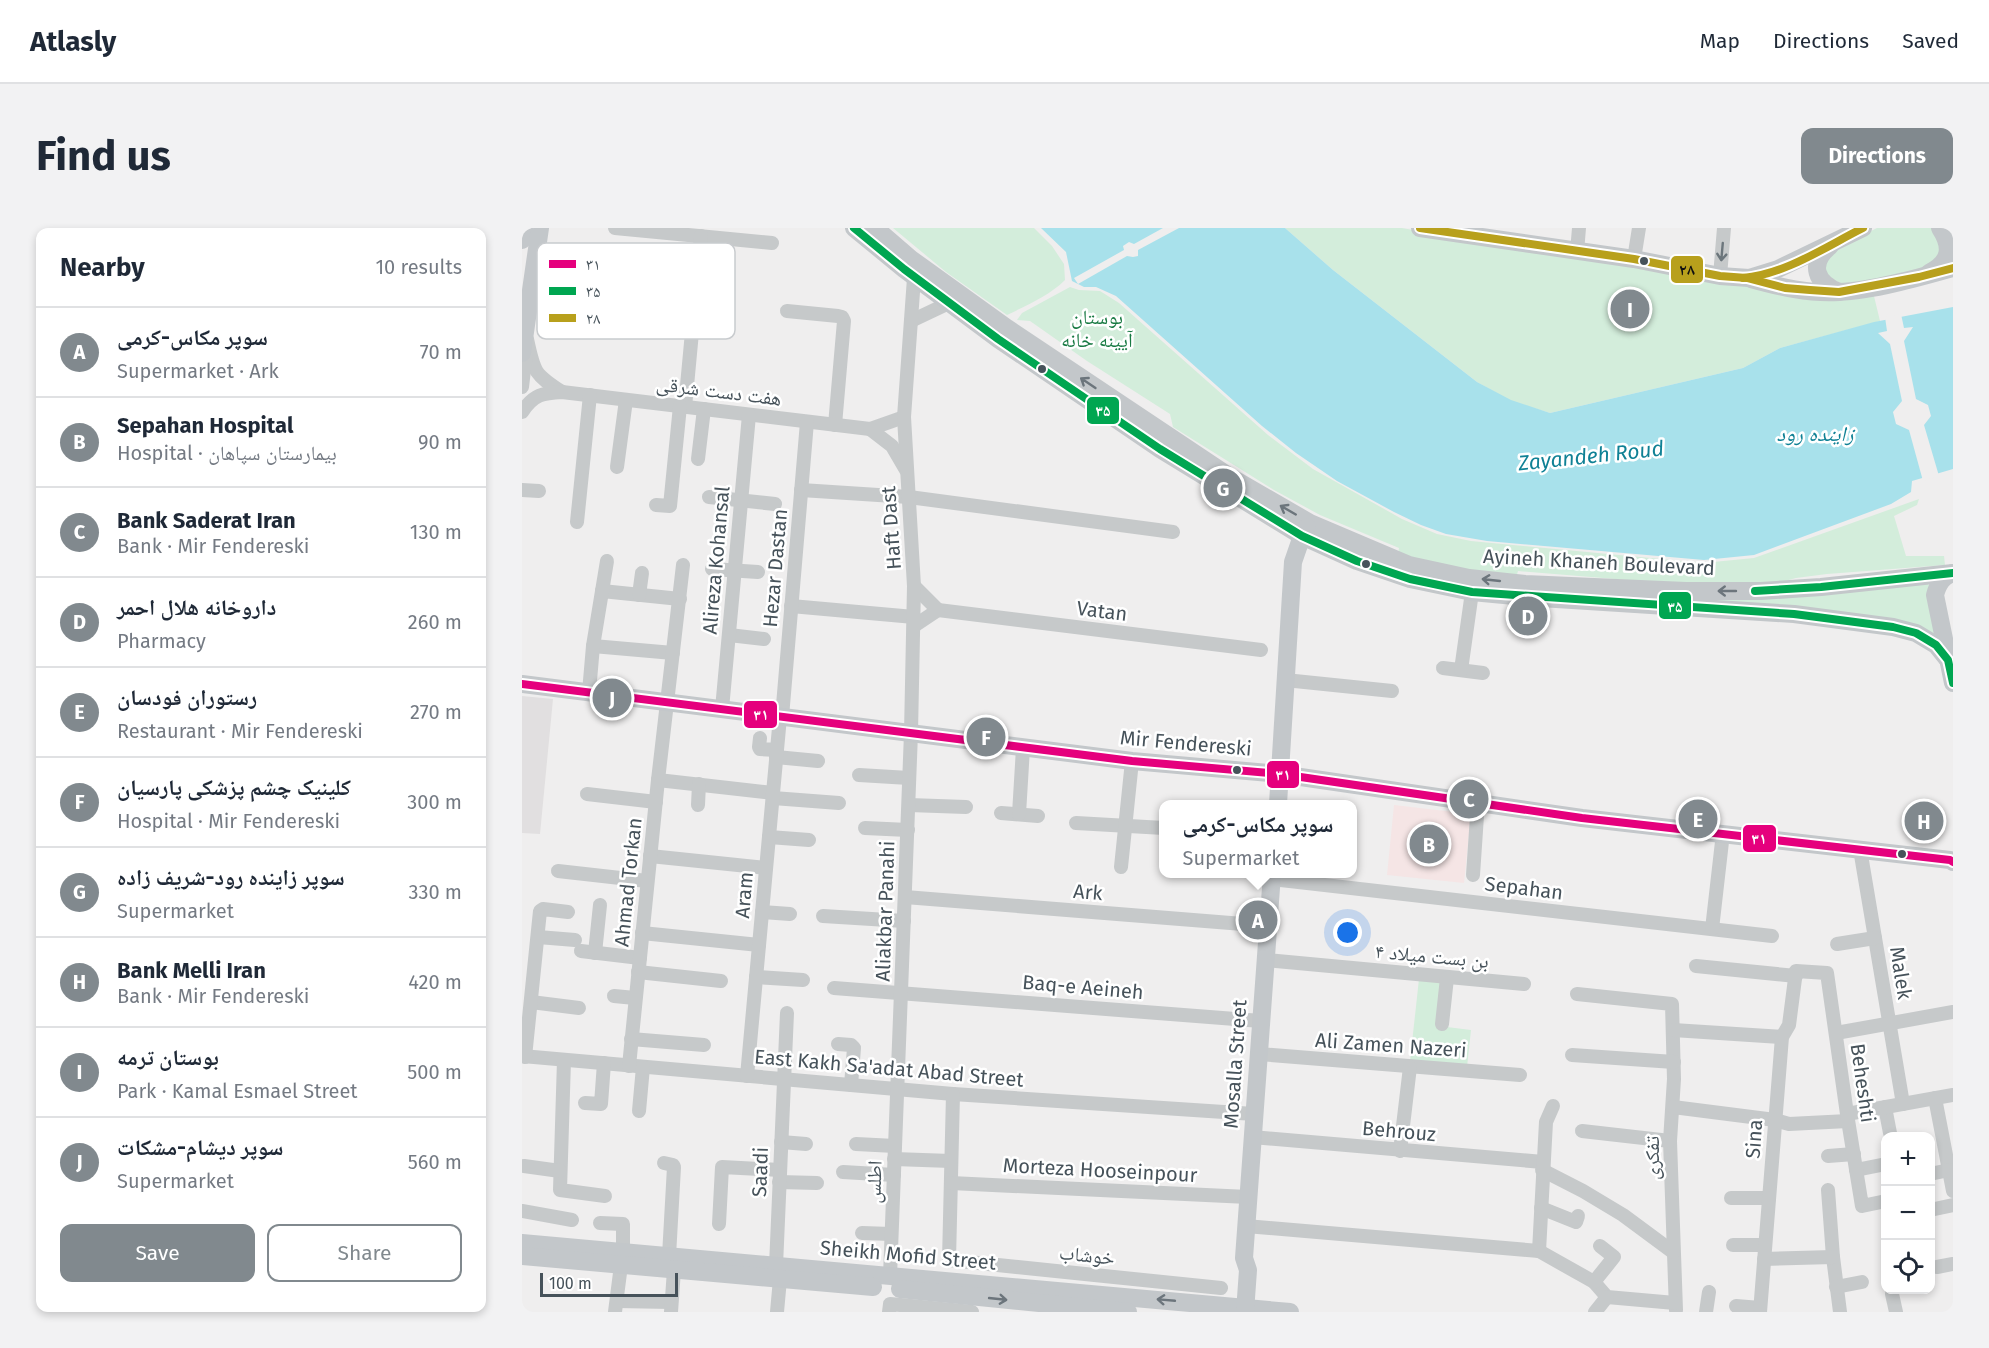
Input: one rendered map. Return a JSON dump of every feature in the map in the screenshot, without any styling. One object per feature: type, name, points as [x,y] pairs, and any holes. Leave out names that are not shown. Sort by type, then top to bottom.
[{"type":"main road","points":[[522,240],[524,228]]},
{"type":"main road","points":[[538,243],[540,228]]},
{"type":"main road","name":"Ayineh Khaneh Boulevard","points":[[854,228],[914,278],[998,339],[1160,449],[1306,529],[1409,565],[1469,578],[1599,595],[1794,614],[1893,627],[1916,633],[1936,645],[1948,660]]},
{"type":"main road","name":"Ayineh Khaneh Boulevard","points":[[875,228],[911,259],[1006,328],[1306,529],[1357,561],[1410,579],[1472,592],[1599,595],[1686,591],[1761,591],[1953,573]]},
{"type":"main road","points":[[1420,228],[1634,259],[1720,276],[1747,278],[1757,277],[1778,269],[1863,228]]},
{"type":"main road","points":[[1919,277],[1938,268],[1946,259],[1947,243],[1940,228]]},
{"type":"main road","points":[[1838,240],[1823,252],[1817,264],[1818,273],[1824,284],[1839,292]]},
{"type":"main road","points":[[525,340],[537,250]]},
{"type":"main road","points":[[1747,278],[1785,288],[1839,292],[1919,277],[1953,268]]},
{"type":"main road","points":[[1278,800],[1293,562],[1306,529]]},
{"type":"main road","points":[[1953,573],[1943,578],[1935,596],[1953,683]]},
{"type":"main road","points":[[1938,610],[1941,596],[1953,585]]},
{"type":"main road","name":"Mir Fendereski","points":[[522,684],[1132,761],[1280,774],[1478,801],[1582,818],[1952,860]]},
{"type":"main road","name":"Mosalla Street","points":[[1239,1309],[1248,1270],[1244,1258],[1272,878]]},
{"type":"main road","name":"Sheikh Mofid Street","points":[[522,1243],[622,1258],[778,1272],[890,1291],[916,1284],[1128,1312]]},
{"type":"main road","name":"Sheikh Mofid Street","points":[[522,1256],[622,1258]]},
{"type":"main road","name":"Sheikh Mofid Street","points":[[1060,1303],[1290,1312]]},
{"type":"street","points":[[615,228],[772,243]]},
{"type":"street","points":[[1577,252],[1579,228]]},
{"type":"street","points":[[1634,259],[1639,228]]},
{"type":"street","points":[[1720,276],[1724,228]]},
{"type":"street","points":[[700,243],[701,236]]},
{"type":"street","name":"Haft Dast","points":[[911,734],[914,586],[903,417],[914,278]]},
{"type":"street","points":[[911,321],[949,303]]},
{"type":"street","points":[[787,311],[837,316],[842,317],[844,321],[835,425]]},
{"type":"street","points":[[656,505],[670,506],[690,339]]},
{"type":"street","points":[[522,387],[525,340]]},
{"type":"street","points":[[525,340],[532,365],[538,375],[562,392]]},
{"type":"street","points":[[522,412],[527,404],[542,393],[562,392]]},
{"type":"street","name":"هفت دست شرقی","points":[[562,392],[870,429]]},
{"type":"street","points":[[577,522],[590,395]]},
{"type":"street","points":[[617,467],[626,400]]},
{"type":"street","points":[[698,459],[704,409]]},
{"type":"street","name":"Alireza Kohansal","points":[[722,709],[749,415]]},
{"type":"street","points":[[870,429],[903,417]]},
{"type":"street","name":"Hezar Dastan","points":[[781,717],[807,422]]},
{"type":"street","points":[[870,429],[892,447],[907,472]]},
{"type":"street","points":[[522,490],[539,491]]},
{"type":"street","points":[[801,490],[909,497],[1173,532]]},
{"type":"street","points":[[710,497],[775,504]]},
{"type":"street","points":[[589,692],[598,587],[607,561]]},
{"type":"street","name":"Ahmad Torkan","points":[[628,1066],[683,565]]},
{"type":"street","points":[[712,569],[758,573]]},
{"type":"street","points":[[639,595],[642,573]]},
{"type":"street","points":[[791,606],[914,622],[938,610],[914,586]]},
{"type":"street","points":[[598,587],[639,595],[680,599]]},
{"type":"street","points":[[1461,670],[1472,592]]},
{"type":"street","name":"Vatan","points":[[938,610],[1261,650]]},
{"type":"street","points":[[729,636],[764,639]]},
{"type":"street","points":[[593,646],[673,653]]},
{"type":"street","points":[[1443,668],[1483,673]]},
{"type":"street","points":[[1285,680],[1392,691]]},
{"type":"street","name":"Aram","points":[[747,1076],[781,717]]},
{"type":"street","name":"Aliakbar Panahi","points":[[897,1089],[911,734]]},
{"type":"street","points":[[760,738],[760,749],[818,761]]},
{"type":"street","points":[[1018,814],[1023,748]]},
{"type":"street","points":[[1121,867],[1132,761]]},
{"type":"street","points":[[859,775],[909,778]]},
{"type":"street","points":[[658,780],[839,803]]},
{"type":"street","points":[[698,805],[699,784]]},
{"type":"street","points":[[587,794],[656,802]]},
{"type":"street","points":[[1473,875],[1478,801]]},
{"type":"street","points":[[909,805],[966,807]]},
{"type":"street","points":[[1001,813],[1038,816]]},
{"type":"street","points":[[1076,823],[1159,828]]},
{"type":"street","points":[[865,828],[908,830]]},
{"type":"street","points":[[1712,929],[1723,833]]},
{"type":"street","points":[[769,837],[809,840]]},
{"type":"street","name":"Malek","points":[[1860,849],[1903,1104]]},
{"type":"street","points":[[650,856],[766,868]]},
{"type":"street","points":[[558,871],[647,881]]},
{"type":"street","name":"Sepahan","points":[[1289,878],[1772,936]]},
{"type":"street","name":"Ark","points":[[905,897],[1268,926]]},
{"type":"street","points":[[584,948],[600,905]]},
{"type":"street","points":[[524,1056],[541,910],[568,912]]},
{"type":"street","points":[[762,912],[790,914]]},
{"type":"street","points":[[823,916],[904,921]]},
{"type":"street","points":[[642,933],[759,945]]},
{"type":"street","points":[[1837,944],[1875,938]]},
{"type":"street","points":[[522,946],[538,942],[584,948],[639,965],[721,981]]},
{"type":"street","name":"بن بست میلاد ۴","points":[[1266,960],[1524,984]]},
{"type":"street","points":[[1696,966],[1796,973]]},
{"type":"street","name":"Beheshti","points":[[1796,973],[1827,973],[1862,1206],[1881,1202]]},
{"type":"street","name":"Sina","points":[[1760,1310],[1782,1037],[1789,1025],[1796,973]]},
{"type":"street","points":[[756,977],[803,980]]},
{"type":"street","points":[[1442,1024],[1447,978]]},
{"type":"street","name":"Baq-e Aeineh","points":[[834,988],[1261,1021]]},
{"type":"street","name":"تفکری","points":[[1577,994],[1672,1004],[1674,1062],[1670,1141],[1676,1308]]},
{"type":"street","points":[[614,996],[635,998]]},
{"type":"street","points":[[531,1002],[579,1008]]},
{"type":"street","points":[[1836,1033],[1953,1012]]},
{"type":"street","name":"Saadi","points":[[777,1312],[783,1079],[792,1032],[787,1013]]},
{"type":"street","points":[[1673,1030],[1782,1037]]},
{"type":"street","points":[[631,1039],[704,1045]]},
{"type":"street","points":[[837,1044],[854,1047],[851,1085]]},
{"type":"street","name":"Ali Zamen Nazeri","points":[[1259,1054],[1520,1075]]},
{"type":"street","points":[[1572,1055],[1674,1062]]},
{"type":"street","name":"East Kakh Sa'adat Abad Street","points":[[524,1056],[953,1094],[1254,1114]]},
{"type":"street","points":[[564,1060],[559,1188],[561,1191],[605,1196]]},
{"type":"street","points":[[585,1103],[601,1104],[604,1064]]},
{"type":"street","points":[[1400,1151],[1410,1066]]},
{"type":"street","points":[[639,1110],[643,1067]]},
{"type":"street","name":"اطلس","points":[[890,1291],[897,1089]]},
{"type":"street","points":[[951,1183],[953,1094]]},
{"type":"street","points":[[1672,1107],[1775,1120],[1789,1124],[1848,1118],[1885,1107],[1953,1095]]},
{"type":"street","points":[[1935,1098],[1953,1191]]},
{"type":"street","points":[[1539,1251],[1546,1122],[1553,1106]]},
{"type":"street","points":[[1885,1107],[1890,1132]]},
{"type":"street","points":[[1582,1131],[1670,1141]]},
{"type":"street","name":"Behrouz","points":[[1252,1137],[1543,1166]]},
{"type":"street","points":[[781,1142],[806,1144]]},
{"type":"street","points":[[856,1144],[951,1161]]},
{"type":"street","points":[[1828,1156],[1854,1154]]},
{"type":"street","points":[[600,1223],[623,1224],[622,1258],[616,1306],[671,1307],[674,1167],[664,1163]]},
{"type":"street","points":[[1856,1170],[1881,1165]]},
{"type":"street","points":[[524,1166],[560,1171]]},
{"type":"street","points":[[1543,1166],[1623,1215],[1673,1251]]},
{"type":"street","points":[[719,1224],[722,1167],[817,1183]]},
{"type":"street","points":[[1935,1173],[1949,1170]]},
{"type":"street","points":[[843,1172],[894,1175]]},
{"type":"street","name":"Morteza Hooseinpour","points":[[951,1183],[1248,1197]]},
{"type":"street","name":"خوشاب","points":[[951,1183],[949,1260],[1221,1288]]},
{"type":"street","points":[[1828,1190],[1840,1312]]},
{"type":"street","points":[[1731,1198],[1769,1198]]},
{"type":"street","points":[[1935,1209],[1953,1205]]},
{"type":"street","points":[[1541,1208],[1576,1222],[1578,1216]]},
{"type":"street","points":[[522,1211],[572,1220]]},
{"type":"street","points":[[764,1224],[778,1225]]},
{"type":"street","points":[[1246,1226],[1539,1251],[1594,1282],[1607,1297],[1676,1308]]},
{"type":"street","points":[[862,1233],[891,1234]]},
{"type":"street","points":[[1733,1245],[1765,1252],[1833,1257]]},
{"type":"street","points":[[1594,1282],[1614,1257],[1600,1246]]},
{"type":"street","points":[[1937,1267],[1953,1264]]},
{"type":"street","points":[[1060,1303],[1066,1272]]},
{"type":"street","points":[[1836,1287],[1862,1282]]},
{"type":"street","points":[[890,1291],[954,1311],[972,1312]]},
{"type":"street","points":[[1706,1312],[1708,1292]]},
{"type":"street","points":[[1892,1294],[1896,1312]]},
{"type":"street","points":[[1595,1312],[1607,1297]]},
{"type":"street","points":[[1736,1306],[1760,1310]]},
{"type":"shaded area","points":[[522,696],[553,699],[540,834],[522,833]]},
{"type":"shaded area","points":[[1394,805],[1471,814],[1464,883],[1387,875]]},
{"type":"green space","name":"بوستان آیینه خانه","points":[[893,228],[1034,228],[1052,246],[1064,264],[1065,280],[1045,295],[1007,315],[946,272]]},
{"type":"green space","points":[[1285,228],[1402,228],[1512,248],[1873,292],[1880,321],[1780,348],[1743,368],[1550,413],[1511,401],[1477,382],[1333,270]]},
{"type":"green space","points":[[1877,228],[1933,228],[1942,248],[1930,268],[1847,286],[1827,277],[1825,262],[1833,250]]},
{"type":"green space","name":"بوستان آیینه خانه","points":[[1070,287],[1100,291],[1119,303],[1268,435],[1313,469],[1402,519],[1437,534],[1471,541],[1703,563],[1754,558],[1919,499],[1917,505],[1894,516],[1906,556],[1944,556],[1945,565],[1827,574],[1778,583],[1676,584],[1518,571],[1516,578],[1474,572],[1398,554],[1399,548],[1320,515],[1274,490],[1173,427],[1170,414],[1030,321],[1017,320],[1022,313]]},
{"type":"green space","points":[[1926,582],[1930,586],[1939,637],[1671,601],[1487,584]]},
{"type":"green space","points":[[1419,979],[1444,982],[1439,1026],[1471,1030],[1467,1067],[1410,1061]]},
{"type":"water","name":"زاینده رود","points":[[1041,228],[1285,228],[1333,270],[1477,382],[1511,400],[1550,413],[1743,368],[1780,348],[1874,322],[1953,307],[1953,469],[1912,481],[1911,492],[1891,504],[1754,555],[1704,560],[1487,541],[1446,534],[1394,512],[1337,481],[1296,453],[1262,426],[1116,296],[1096,287],[1084,287],[1072,281],[1066,252]]},
{"type":"pier","points":[[1163,228],[1179,228],[1138,250],[1138,256],[1127,256],[1078,284],[1074,278],[1124,250],[1123,246],[1129,242],[1134,244]]},
{"type":"pier","points":[[1901,314],[1904,328],[1913,327],[1904,341],[1916,399],[1928,405],[1931,416],[1924,425],[1939,476],[1923,481],[1909,430],[1896,424],[1893,412],[1902,401],[1890,344],[1878,333],[1887,331],[1885,317]]},
{"type":"transit line","name":"۳۵","points":[[854,228],[904,269],[998,339],[1160,449],[1302,536],[1357,561],[1410,579],[1472,592],[1794,614],[1893,627],[1916,633],[1936,645],[1948,660],[1953,683]]},
{"type":"transit line","name":"۲۸","points":[[1420,228],[1634,259],[1720,276],[1747,278],[1785,288],[1810,290],[1839,292],[1919,277],[1953,268]]},
{"type":"transit line","name":"۲۸","points":[[1743,278],[1790,265],[1863,228]]},
{"type":"transit line","name":"۳۵","points":[[1755,591],[1821,587],[1953,573]]},
{"type":"transit line","name":"۳۱","points":[[522,684],[1132,761],[1280,774],[1582,818],[1953,862]]},
{"type":"place","name":"بوستان ترمه","points":[[1630,309]]},
{"type":"place","name":"سوپر زاینده رود-شریف زاده","points":[[1223,488]]},
{"type":"place","name":"داروخانه هلال احمر","points":[[1528,616]]},
{"type":"place","name":"سوپر دیشام-مشکات","points":[[612,698]]},
{"type":"place","name":"کلینیک چشم پزشکی پارسیان","points":[[986,737]]},
{"type":"place","name":"Bank Saderat Iran","points":[[1469,799]]},
{"type":"place","name":"رستوران فودسان","points":[[1698,819]]},
{"type":"place","name":"Bank Melli Iran","points":[[1924,821]]},
{"type":"place","name":"Sepahan Hospital","points":[[1429,844]]},
{"type":"place","name":"سوپر مکاس-کرمی","points":[[1258,920]]},
{"type":"water label","name":"Zayandeh Roud","points":[[1591,456]]}]
